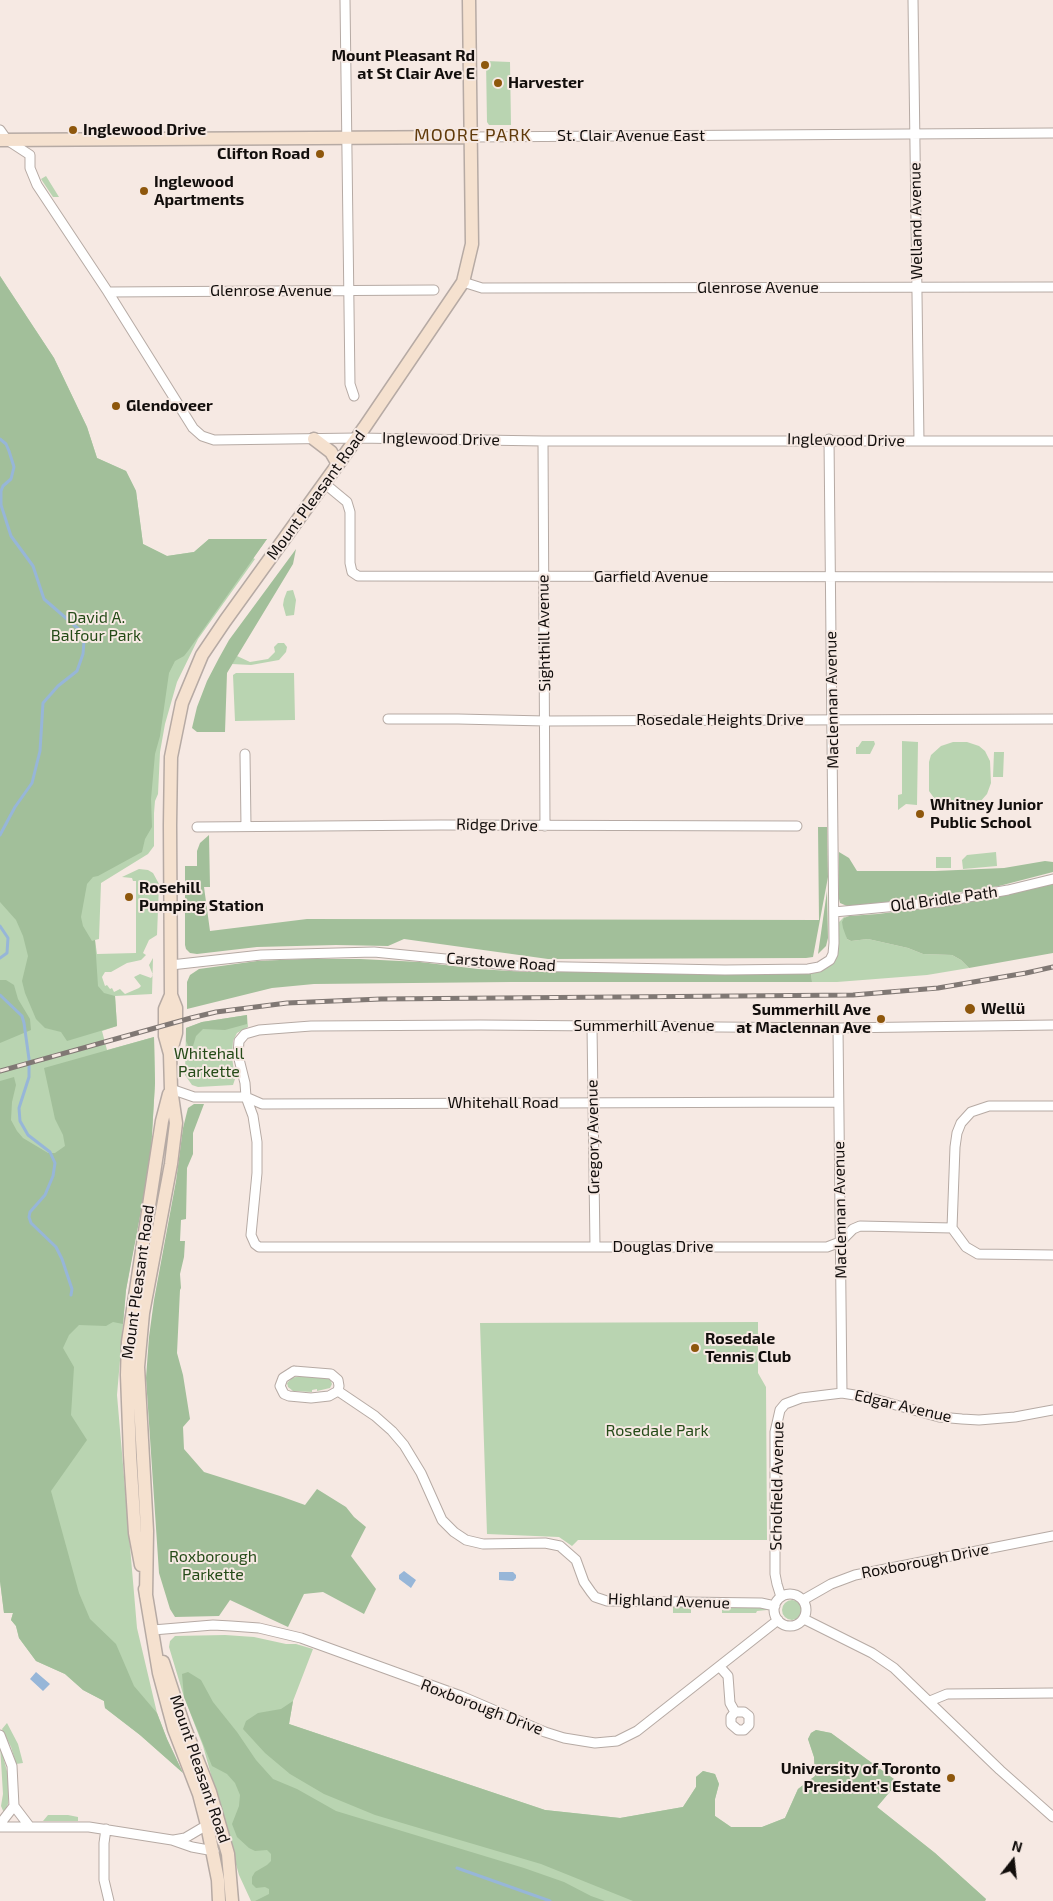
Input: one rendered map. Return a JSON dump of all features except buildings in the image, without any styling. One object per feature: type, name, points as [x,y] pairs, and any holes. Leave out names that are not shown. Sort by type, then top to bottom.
[{"type":"main road","name":"Mount Pleasant Road","points":[[219,1901],[214,1851],[199,1794],[174,1729],[159,1673],[146,1596],[147,1531],[138,1367],[143,1314],[171,1164],[176,1123],[171,1089],[170,1054],[176,1033],[176,1008],[171,995],[171,757],[182,703],[202,655],[338,464],[463,282],[472,244],[469,0]]},
{"type":"main road","name":"St. Clair Avenue East","points":[[2,136],[471,137]]},
{"type":"main road","points":[[314,439],[331,452],[338,464]]},
{"type":"main road","name":"Mount Pleasant Road","points":[[154,1635],[184,1726],[210,1792],[228,1854],[232,1881],[232,1901]]},
{"type":"main road","points":[[232,1881],[241,1901]]},
{"type":"street","points":[[346,0],[348,291],[350,384],[354,396]]},
{"type":"street","name":"Welland Avenue","points":[[913,0],[919,441]]},
{"type":"street","name":"St. Clair Avenue East","points":[[471,137],[1053,133]]},
{"type":"street","name":"Inglewood Drive","points":[[2,136],[30,155],[30,168],[37,185],[108,292],[193,428],[202,436],[214,440],[356,438],[543,441],[1053,440]]},
{"type":"street","name":"Glenrose Avenue","points":[[463,282],[482,288],[1053,286]]},
{"type":"street","name":"Glenrose Avenue","points":[[108,292],[434,290]]},
{"type":"street","name":"Maclennan Avenue","points":[[829,439],[834,912],[834,954],[830,960]]},
{"type":"street","name":"Sighthill Avenue","points":[[543,441],[545,826]]},
{"type":"street","name":"Garfield Avenue","points":[[324,483],[348,502],[350,512],[350,563],[352,572],[358,576],[1053,577]]},
{"type":"street","name":"Rosedale Heights Drive","points":[[388,719],[545,721],[1053,719]]},
{"type":"street","points":[[245,754],[246,826]]},
{"type":"street","name":"Ridge Drive","points":[[197,827],[441,824],[797,826]]},
{"type":"street","name":"Old Bridle Path","points":[[834,912],[940,902],[1008,890],[1053,879]]},
{"type":"street","name":"Carstowe Road","points":[[171,965],[261,955],[374,952],[517,966],[726,970],[808,969],[819,967],[830,960]]},
{"type":"street","name":"Summerhill Avenue","points":[[246,1097],[238,1055],[239,1041],[245,1034],[259,1030],[311,1026],[481,1025],[838,1028],[1053,1026]]},
{"type":"street","name":"Gregory Avenue","points":[[592,1026],[594,1247]]},
{"type":"street","name":"Maclennan Avenue","points":[[838,1028],[842,1393]]},
{"type":"street","name":"Whitehall Road","points":[[171,1089],[194,1097],[246,1097],[262,1104],[838,1102]]},
{"type":"street","name":"Douglas Drive","points":[[246,1097],[253,1116],[256,1142],[257,1173],[251,1236],[255,1244],[267,1248],[795,1248],[827,1247],[840,1242],[860,1226],[952,1228]]},
{"type":"street","points":[[1053,1106],[989,1106],[971,1112],[961,1123],[955,1147],[952,1228],[966,1247],[978,1254],[1053,1255]]},
{"type":"street","points":[[294,1372],[323,1372],[335,1376],[339,1386],[338,1391],[330,1396],[296,1397],[284,1394],[280,1386],[283,1378],[294,1372]]},
{"type":"street","name":"Highland Avenue","points":[[338,1391],[392,1430],[413,1459],[442,1520],[454,1532],[466,1540],[483,1544],[545,1543],[560,1546],[576,1560],[584,1582],[595,1597],[607,1601],[761,1603],[775,1606]]},
{"type":"street","name":"Edgar Avenue","points":[[842,1393],[867,1397],[930,1415],[962,1419],[979,1420],[1015,1417],[1053,1410]]},
{"type":"street","name":"Scholfield Avenue","points":[[781,1597],[776,1574],[777,1420],[780,1410],[792,1400],[842,1393]]},
{"type":"street","name":"Roxborough Drive","points":[[803,1600],[831,1584],[855,1574],[1053,1536]]},
{"type":"street","points":[[795,1595],[803,1600],[806,1610],[804,1619],[800,1623],[791,1626],[778,1620],[774,1610],[781,1597],[795,1595]]},
{"type":"street","points":[[804,1619],[883,1660],[930,1701],[1000,1770],[1053,1818]]},
{"type":"street","name":"Roxborough Drive","points":[[154,1635],[213,1625],[259,1628],[288,1634],[315,1642],[461,1696],[545,1732],[595,1743],[616,1741],[631,1734],[720,1667],[778,1620]]},
{"type":"street","points":[[720,1667],[728,1676],[730,1703],[735,1712]]},
{"type":"street","points":[[930,1701],[947,1694],[1053,1694]]},
{"type":"street","points":[[0,1735],[12,1766],[14,1806],[30,1827]]},
{"type":"street","points":[[0,1826],[14,1806]]},
{"type":"street","points":[[172,1840],[185,1838],[207,1825]]},
{"type":"street","points":[[0,1826],[89,1827],[172,1840],[192,1847],[214,1851]]},
{"type":"street","points":[[106,1829],[104,1880],[109,1901]]},
{"type":"green space","points":[[486,61],[510,62],[511,125],[489,125],[487,122]]},
{"type":"green space","points":[[46,176],[59,197],[53,197],[41,179]]},
{"type":"green space","name":"David A. Balfour Park","points":[[0,276],[54,358],[87,427],[97,458],[126,471],[136,491],[143,544],[167,556],[194,552],[209,539],[267,539],[198,639],[177,682],[165,724],[160,752],[158,794],[154,813],[154,846],[148,854],[101,883],[99,939],[95,940],[97,954],[136,953],[136,881],[133,881],[132,878],[122,877],[139,869],[148,870],[153,873],[159,884],[157,935],[149,940],[143,953],[146,955],[141,960],[127,963],[111,972],[105,972],[102,977],[105,986],[107,985],[110,989],[112,988],[114,992],[120,989],[125,994],[141,986],[134,977],[140,974],[151,978],[153,976],[152,994],[115,996],[117,1026],[102,1031],[107,1050],[154,1037],[155,1083],[151,1151],[126,1290],[117,1395],[137,1628],[157,1713],[183,1773],[140,1735],[105,1708],[104,1701],[83,1690],[65,1674],[36,1661],[19,1638],[16,1626],[11,1620],[13,1613],[4,1613],[0,1581]]},
{"type":"green space","points":[[0,276],[54,358],[87,427],[97,458],[126,471],[136,491],[143,544],[167,556],[194,552],[209,539],[267,539],[188,651],[184,656],[175,661],[169,673],[160,736],[155,754],[151,799],[152,827],[145,839],[142,852],[93,877],[87,884],[81,917],[83,926],[92,941],[95,940],[98,986],[104,993],[115,996],[117,1026],[67,1041],[61,1032],[45,1028],[36,1019],[22,981],[28,956],[23,936],[16,920],[0,902]]},
{"type":"green space","points":[[296,549],[293,564],[227,673],[225,732],[197,732],[192,728],[197,707],[207,681],[219,658],[229,640]]},
{"type":"green space","points":[[293,590],[296,600],[294,615],[286,616],[283,605],[284,599],[287,591]]},
{"type":"green space","points":[[278,643],[284,643],[287,647],[286,652],[279,660],[251,665],[232,664],[237,656],[250,662],[268,659],[275,652],[274,647]]},
{"type":"green space","points":[[236,673],[294,673],[295,720],[235,721],[233,675]]},
{"type":"green space","points":[[862,741],[874,741],[875,744],[870,754],[856,754],[856,747]]},
{"type":"green space","points":[[902,741],[918,742],[917,805],[906,804],[898,810],[898,795],[902,794]]},
{"type":"green space","points":[[953,742],[967,742],[979,746],[985,751],[990,761],[991,783],[987,794],[980,802],[968,807],[950,808],[942,806],[929,791],[929,762],[931,755],[941,746]]},
{"type":"green space","points":[[994,752],[1004,752],[1003,777],[993,777]]},
{"type":"green space","points":[[818,827],[827,827],[828,877],[813,957],[548,959],[404,939],[388,946],[257,947],[197,954],[190,953],[185,945],[185,866],[197,866],[197,851],[200,843],[209,835],[210,887],[204,887],[210,931],[307,919],[819,920]]},
{"type":"green space","points":[[839,852],[849,858],[857,871],[935,871],[1004,868],[1045,861],[1053,862],[1053,872],[999,886],[916,899],[847,906],[840,903],[839,899]]},
{"type":"green space","points":[[996,852],[997,866],[963,869],[962,860],[967,855]]},
{"type":"green space","points":[[936,857],[951,857],[951,868],[936,868]]},
{"type":"green space","points":[[1053,882],[1053,953],[969,968],[952,955],[923,954],[908,948],[868,939],[851,941],[847,939],[843,928],[842,922],[844,918],[849,916],[932,907]]},
{"type":"green space","points":[[827,891],[828,938],[826,946],[818,954]]},
{"type":"green space","points":[[849,916],[844,918],[847,939],[851,941],[868,939],[908,948],[923,954],[952,955],[969,968],[927,975],[837,982],[812,982],[811,972],[837,953],[839,946],[838,923],[844,917]]},
{"type":"green space","points":[[153,958],[153,974],[149,965]]},
{"type":"green space","points":[[302,959],[420,962],[478,969],[527,972],[811,972],[812,982],[314,984],[272,988],[187,1009],[187,982],[190,975],[199,969],[257,961]]},
{"type":"green space","points":[[0,980],[6,980],[14,985],[18,999],[30,1019],[31,1030],[0,1043]]},
{"type":"green space","name":"Whitehall Parkette","points":[[247,1015],[248,1027],[237,1033],[233,1041],[232,1057],[235,1079],[233,1085],[198,1087],[192,1085],[185,1075],[186,1028],[202,1022]]},
{"type":"green space","points":[[247,1015],[247,1024],[225,1030],[203,1029],[196,1036],[193,1046],[189,1047],[186,1041],[186,1028],[202,1022]]},
{"type":"green space","points":[[154,1037],[155,1083],[151,1151],[126,1290],[123,1324],[113,1322],[106,1326],[79,1325],[69,1335],[63,1348],[74,1367],[71,1415],[87,1440],[51,1491],[79,1593],[90,1619],[116,1644],[134,1686],[157,1713],[183,1773],[140,1735],[105,1708],[104,1701],[83,1690],[65,1674],[36,1661],[19,1638],[16,1626],[11,1620],[13,1613],[4,1613],[0,1581],[0,1081],[14,1077],[16,1085],[12,1102],[11,1120],[17,1131],[23,1138],[48,1153],[55,1153],[65,1146],[63,1135],[55,1119],[44,1068]]},
{"type":"green space","name":"Roxborough Parkette","points":[[194,1104],[204,1104],[193,1133],[193,1154],[187,1168],[186,1219],[181,1220],[180,1241],[185,1241],[180,1274],[181,1288],[177,1353],[183,1375],[190,1419],[183,1427],[184,1449],[204,1472],[305,1505],[317,1489],[346,1507],[366,1527],[351,1556],[376,1589],[364,1614],[323,1592],[304,1594],[288,1627],[230,1600],[219,1616],[175,1617],[170,1609],[159,1573],[146,1378],[154,1300],[176,1181],[183,1128],[188,1108]]},
{"type":"green space","name":"Rosedale Park","points":[[758,1322],[758,1373],[766,1387],[767,1540],[578,1540],[572,1546],[559,1537],[487,1534],[480,1323]]},
{"type":"green space","points":[[304,1375],[326,1377],[330,1379],[332,1384],[330,1388],[317,1391],[317,1389],[312,1390],[312,1392],[293,1391],[288,1387],[287,1383],[292,1378]]},
{"type":"green space","points":[[792,1600],[799,1603],[802,1610],[799,1617],[792,1620],[785,1617],[782,1610],[785,1603]]},
{"type":"green space","points":[[673,1606],[691,1606],[691,1613],[673,1613]]},
{"type":"green space","points":[[722,1607],[765,1607],[767,1610],[757,1611],[756,1613],[722,1613]]},
{"type":"green space","points":[[225,1635],[254,1637],[286,1644],[296,1644],[313,1649],[293,1701],[289,1724],[545,1810],[620,1818],[683,1807],[696,1787],[696,1777],[703,1771],[715,1774],[719,1784],[715,1799],[715,1816],[731,1827],[762,1827],[785,1818],[798,1789],[815,1776],[814,1757],[808,1739],[811,1733],[816,1730],[831,1733],[898,1782],[877,1807],[935,1853],[986,1899],[985,1901],[251,1901],[239,1875],[203,1746],[184,1697],[169,1647],[170,1641],[175,1636]]},
{"type":"green space","points":[[188,1672],[201,1680],[213,1702],[256,1760],[273,1779],[297,1789],[336,1811],[524,1868],[564,1882],[605,1901],[255,1901],[269,1894],[269,1889],[265,1887],[256,1888],[252,1884],[252,1877],[255,1872],[271,1861],[271,1854],[267,1850],[255,1851],[249,1848],[237,1837],[232,1824],[239,1806],[240,1795],[235,1783],[227,1774],[212,1766],[184,1697],[182,1674]]},
{"type":"green space","points":[[293,1701],[289,1724],[545,1810],[620,1818],[683,1807],[696,1787],[696,1777],[703,1771],[715,1774],[719,1784],[715,1799],[715,1816],[731,1827],[762,1827],[785,1818],[798,1789],[815,1776],[814,1757],[808,1739],[811,1733],[816,1730],[831,1733],[898,1782],[877,1807],[935,1853],[986,1899],[985,1901],[633,1901],[541,1864],[375,1815],[324,1794],[290,1774],[265,1753],[243,1729],[246,1721],[258,1713],[281,1709]]},
{"type":"green space","points":[[7,1723],[18,1744],[23,1763],[16,1764],[11,1747],[2,1729]]},
{"type":"green space","points":[[0,1745],[8,1775],[9,1798],[4,1813],[1,1806],[3,1794]]},
{"type":"green space","points":[[48,1815],[78,1817],[78,1821],[43,1821]]},
{"type":"water","points":[[404,1571],[416,1580],[411,1588],[399,1579],[399,1575]]},
{"type":"water","points":[[499,1572],[513,1572],[516,1578],[513,1581],[499,1580]]},
{"type":"water","points":[[36,1672],[50,1684],[43,1691],[30,1679]]},
{"type":"waterway","points":[[0,439],[6,444],[14,467],[11,479],[3,486],[1,491],[1,505],[11,536],[33,566],[44,599],[82,632],[84,641],[83,654],[77,671],[58,686],[43,703],[40,751],[32,783],[15,807],[0,835]]},
{"type":"waterway","points":[[0,926],[8,938],[7,953],[0,958]]},
{"type":"waterway","points":[[0,995],[22,1016],[24,1023],[29,1059],[29,1077],[19,1108],[20,1121],[28,1135],[50,1152],[55,1163],[53,1176],[45,1195],[30,1212],[29,1217],[31,1223],[56,1247],[72,1289],[71,1295]]},
{"type":"waterway","points":[[457,1868],[550,1901]]},
{"type":"railway","points":[[0,1071],[216,1012],[287,1003],[381,999],[853,995],[938,988],[1053,967]]},
{"type":"place","name":"Mount Pleasant Rd at St Clair Ave E","points":[[485,65]]},
{"type":"place","name":"Harvester","points":[[498,83]]},
{"type":"place","name":"Inglewood Drive","points":[[73,130]]},
{"type":"place","name":"Clifton Road","points":[[320,154]]},
{"type":"place","name":"Inglewood Apartments","points":[[144,191]]},
{"type":"place","name":"Glendoveer","points":[[116,406]]},
{"type":"place","name":"Whitney Junior Public School","points":[[920,814]]},
{"type":"place","name":"Rosehill Pumping Station","points":[[129,897]]},
{"type":"place","name":"Wellü","points":[[970,1009]]},
{"type":"place","name":"Summerhill Ave at Maclennan Ave","points":[[881,1019]]},
{"type":"place","name":"Rosedale Tennis Club","points":[[695,1348]]},
{"type":"place","name":"University of Toronto President's Estate","points":[[951,1778]]},
{"type":"district","name":"MOORE PARK","points":[[473,135]]}]
